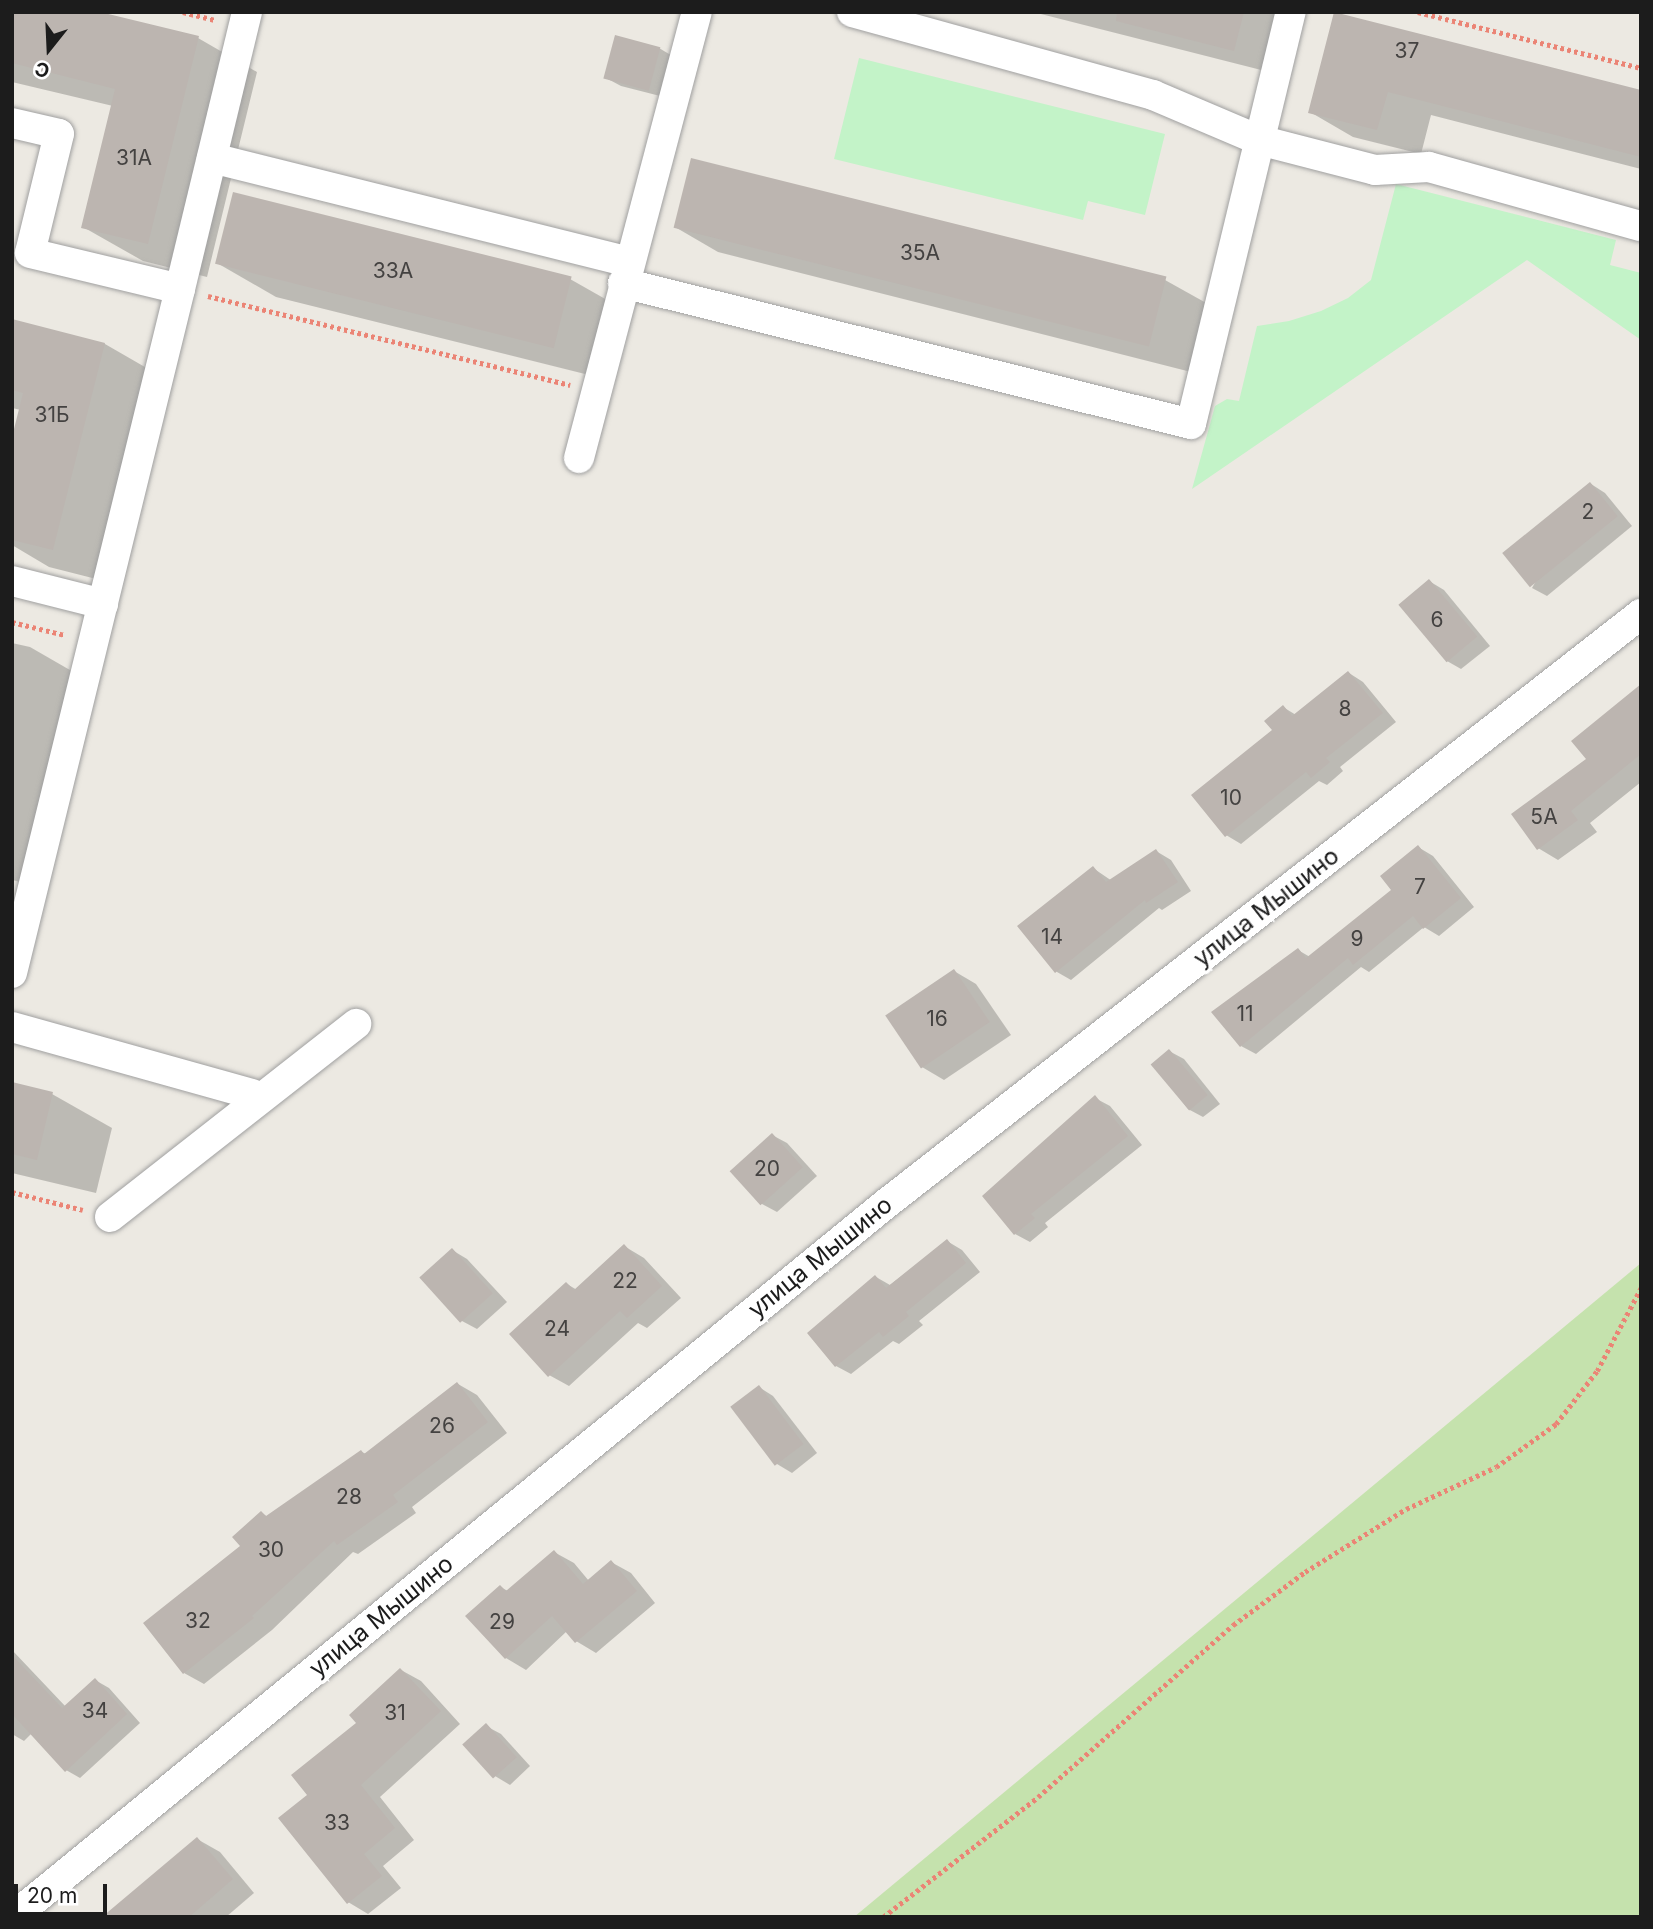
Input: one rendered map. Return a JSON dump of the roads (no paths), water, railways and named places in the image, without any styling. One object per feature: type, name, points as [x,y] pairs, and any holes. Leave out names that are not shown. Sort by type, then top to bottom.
[{"type":"street","points":[[12,973],[247,12]]},
{"type":"street","points":[[579,458],[697,12]]},
{"type":"street","points":[[852,12],[1153,95],[1259,140],[1375,170],[1429,167],[1641,226]]},
{"type":"street","points":[[212,158],[626,273],[1191,424],[1291,12]]},
{"type":"street","points":[[12,122],[59,134],[30,253],[180,289]]},
{"type":"street","points":[[12,581],[103,604]]},
{"type":"street","name":"улица Мышино","points":[[13,1917],[877,1211],[1641,614]]},
{"type":"street","points":[[110,1217],[356,1024]]},
{"type":"street","points":[[12,1027],[253,1094]]}]
